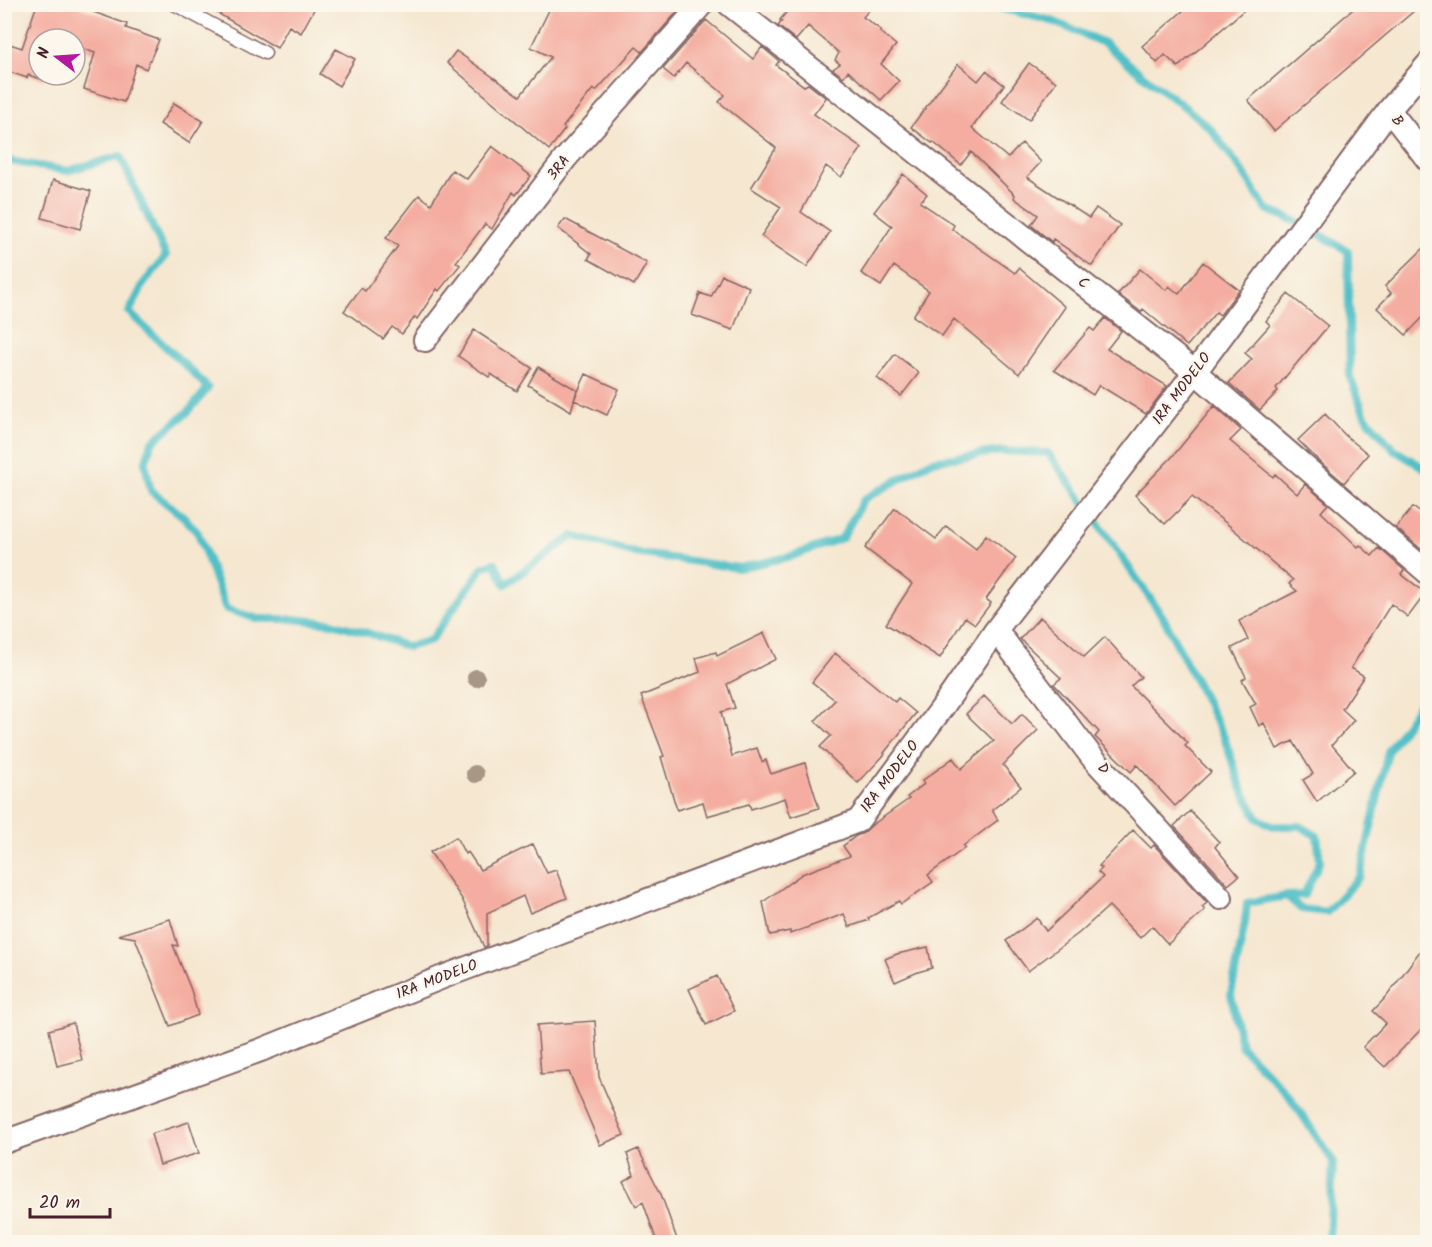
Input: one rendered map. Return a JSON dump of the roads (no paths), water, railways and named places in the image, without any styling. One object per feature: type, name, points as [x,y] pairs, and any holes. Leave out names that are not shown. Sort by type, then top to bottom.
[{"type":"street","name":"3RA","points":[[425,340],[565,159],[702,4]]},
{"type":"street","name":"C","points":[[729,4],[1195,372],[1428,573]]},
{"type":"street","name":"1RA MODELO","points":[[4,1142],[261,1050],[443,977],[858,821],[942,708],[996,630],[1195,372],[1389,110],[1428,64]]},
{"type":"street","name":"B","points":[[1389,110],[1428,160]]},
{"type":"street","name":"D","points":[[996,630],[1092,757],[1221,898]]},
{"type":"lane","points":[[174,4],[265,53]]},
{"type":"waterway","points":[[991,4],[1052,21],[1104,43],[1211,129],[1266,209],[1304,225],[1348,251],[1350,377],[1365,416],[1394,450],[1428,470]]},
{"type":"waterway","points":[[4,159],[67,171],[120,156],[166,256],[144,283],[129,312],[208,388],[189,411],[152,442],[145,463],[151,491],[184,517],[198,533],[226,609],[258,619],[293,619],[332,623],[408,647],[431,640],[483,567],[495,563],[505,584],[573,536],[635,553],[739,568],[792,556],[842,538],[864,499],[932,461],[1002,451],[1048,453],[1163,617],[1224,737],[1241,787],[1257,818],[1273,826],[1300,826],[1317,836],[1320,861],[1304,895],[1287,896]]},
{"type":"waterway","points":[[1329,1242],[1333,1161],[1290,1097],[1241,1046],[1231,994],[1247,903],[1287,896],[1301,909],[1327,912],[1360,876],[1388,751],[1428,692]]}]
